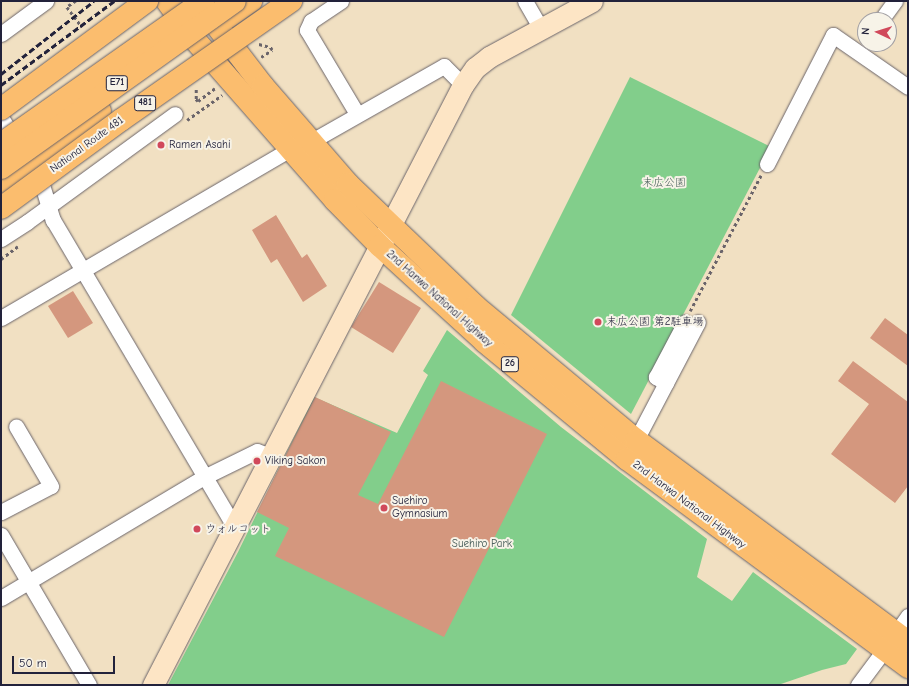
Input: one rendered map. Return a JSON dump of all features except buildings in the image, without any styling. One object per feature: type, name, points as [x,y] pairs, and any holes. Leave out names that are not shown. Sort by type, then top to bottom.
[{"type":"highway","points":[[2,126],[147,1]]},
{"type":"highway","name":"2nd Hanwa National Highway","points":[[198,1],[216,26],[310,142],[348,184],[475,306],[636,440],[899,635],[908,667]]},
{"type":"highway","name":"E71","points":[[2,126],[204,1]]},
{"type":"highway","name":"E71","points":[[1,168],[235,1]]},
{"type":"highway","name":"481","points":[[1,184],[251,1]]},
{"type":"highway","name":"National Route 481","points":[[1,208],[121,120],[291,1]]},
{"type":"highway","points":[[2,126],[175,4]]},
{"type":"highway","name":"2nd Hanwa National Highway","points":[[175,4],[196,40],[289,150],[380,246],[484,342],[627,459],[899,635]]},
{"type":"street","points":[[1,34],[46,1]]},
{"type":"street","points":[[341,1],[311,21],[307,30],[357,114]]},
{"type":"street","points":[[525,1],[541,29]]},
{"type":"street","points":[[153,685],[463,85],[475,68],[489,57],[592,1]]},
{"type":"street","points":[[886,12],[894,1]]},
{"type":"street","points":[[767,164],[833,35],[857,44]]},
{"type":"street","points":[[869,52],[908,87]]},
{"type":"street","points":[[310,142],[444,66],[463,85]]},
{"type":"street","points":[[1,238],[49,207],[175,114]]},
{"type":"street","points":[[2,126],[28,163],[43,188],[53,220],[234,526]]},
{"type":"street","points":[[1,318],[289,150]]},
{"type":"street","points":[[636,440],[666,383],[691,322]]},
{"type":"street","points":[[1,512],[51,486],[16,426]]},
{"type":"street","points":[[1,598],[204,477],[257,451],[270,456]]},
{"type":"street","points":[[1,535],[89,685]]},
{"type":"street","points":[[858,685],[899,635]]},
{"type":"path","points":[[76,1],[67,7],[84,30],[89,26]]},
{"type":"path","points":[[257,59],[272,50],[270,47]]},
{"type":"path","points":[[196,99],[198,101],[217,86]]},
{"type":"path","points":[[691,322],[767,164]]},
{"type":"green space","name":"末広公園","points":[[630,77],[771,147],[631,414],[511,315]]},
{"type":"green space","name":"Suehiro Park","points":[[447,330],[561,427],[707,539],[697,577],[732,601],[753,572],[857,649],[846,664],[822,670],[778,685],[168,685],[238,552],[314,397],[397,433],[428,375],[423,371]]},
{"type":"railway","points":[[1,74],[94,1]]},
{"type":"railway","points":[[1,85],[114,1]]},
{"type":"place","name":"Ramen Asahi","points":[[161,145]]},
{"type":"place","name":"末広公園 第2駐車場","points":[[598,322]]},
{"type":"place","name":"Viking Sakon","points":[[257,461]]},
{"type":"place","name":"Suehiro Gymnasium","points":[[384,508]]},
{"type":"place","name":"ウォルコット","points":[[197,529]]}]
